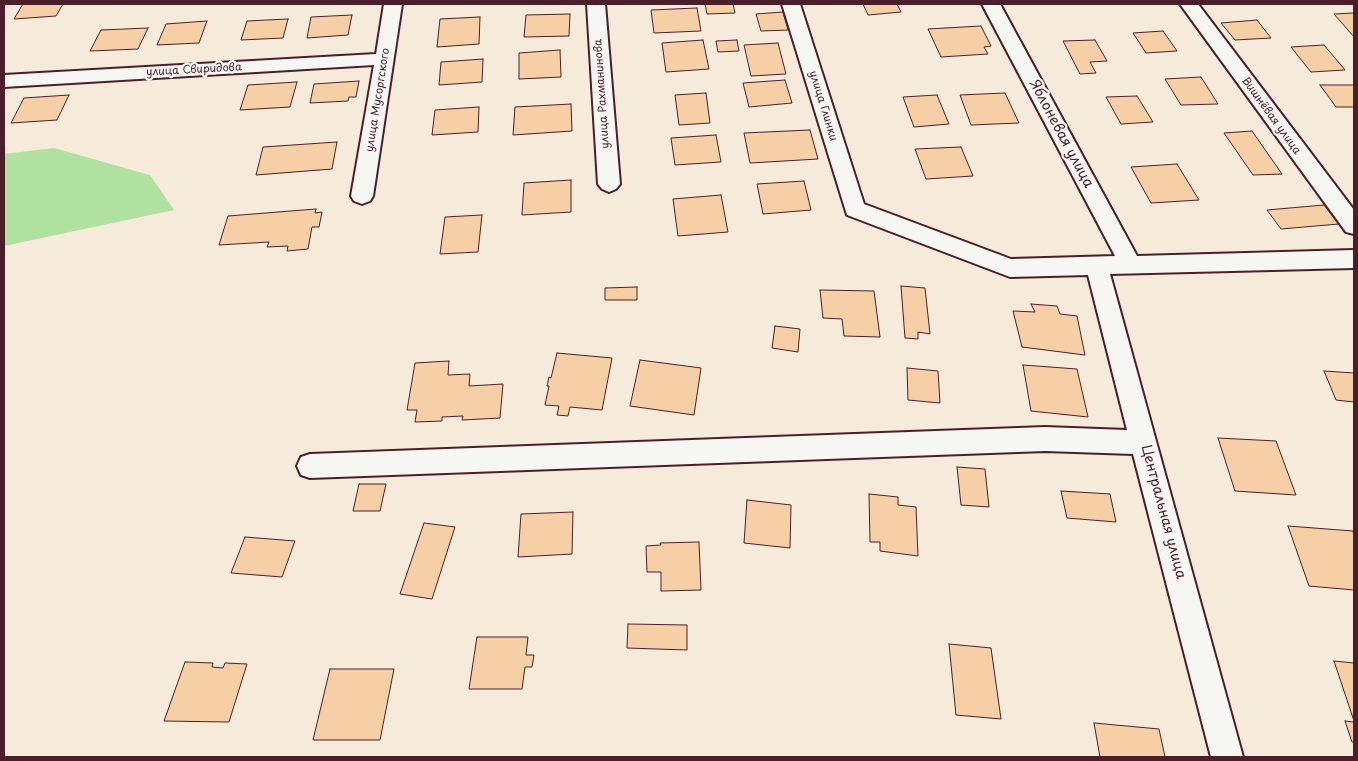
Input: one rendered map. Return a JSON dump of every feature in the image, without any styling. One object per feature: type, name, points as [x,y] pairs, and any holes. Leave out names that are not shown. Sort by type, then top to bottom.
[{"type":"street","name":"улица Мусоргского","points":[[362,196],[393,4]]},
{"type":"street","name":"улица Рахманинова","points":[[596,4],[609,184]]},
{"type":"street","name":"улица Глинки","points":[[791,4],[855,209],[1010,268],[1097,267]]},
{"type":"street","name":"Яблоневая улица","points":[[991,4],[1131,265]]},
{"type":"street","name":"Вишнёвая улица","points":[[1188,4],[1354,226]]},
{"type":"street","name":"улица Свиридова","points":[[4,82],[384,58]]},
{"type":"street","points":[[1097,267],[1354,259]]},
{"type":"street","name":"Центральная улица","points":[[1097,267],[1227,757]]},
{"type":"street","points":[[310,466],[1045,439],[1145,443]]},
{"type":"green space","points":[[54,148],[150,175],[174,210],[4,246],[4,154]]},
{"type":"building","points":[[23,4],[63,4],[56,16],[14,19]]},
{"type":"building","points":[[705,4],[733,4],[735,13],[707,14]]},
{"type":"building","points":[[863,4],[897,4],[901,12],[868,15]]},
{"type":"building","points":[[697,8],[701,31],[654,33],[651,10]]},
{"type":"building","points":[[783,12],[788,30],[761,31],[756,14]]},
{"type":"building","points":[[1354,13],[1354,37],[1334,14]]},
{"type":"building","points":[[570,14],[569,36],[524,37],[526,15]]},
{"type":"building","points":[[352,15],[348,35],[307,38],[311,17]]},
{"type":"building","points":[[480,17],[479,44],[437,47],[440,19]]},
{"type":"building","points":[[288,19],[283,38],[241,40],[247,21]]},
{"type":"building","points":[[1257,20],[1271,38],[1235,40],[1221,23]]},
{"type":"building","points":[[207,21],[199,43],[157,45],[166,24]]},
{"type":"building","points":[[981,26],[991,46],[984,47],[988,54],[941,57],[928,29]]},
{"type":"building","points":[[148,28],[138,49],[90,51],[101,30]]},
{"type":"building","points":[[1163,31],[1177,51],[1146,53],[1133,33]]},
{"type":"building","points":[[703,40],[709,69],[666,72],[662,43]]},
{"type":"building","points":[[737,40],[739,51],[718,52],[716,41]]},
{"type":"building","points":[[1095,40],[1107,61],[1090,62],[1096,73],[1080,74],[1063,41]]},
{"type":"building","points":[[778,43],[786,74],[751,76],[744,45]]},
{"type":"building","points":[[1324,45],[1345,70],[1311,72],[1291,47]]},
{"type":"building","points":[[560,50],[561,77],[519,79],[519,53]]},
{"type":"building","points":[[483,59],[482,82],[439,85],[441,62]]},
{"type":"building","points":[[1201,77],[1218,104],[1181,105],[1165,79]]},
{"type":"building","points":[[785,80],[792,103],[749,107],[743,83]]},
{"type":"building","points":[[359,81],[356,97],[349,97],[348,101],[310,103],[314,84]]},
{"type":"building","points":[[297,82],[290,107],[240,110],[248,85]]},
{"type":"building","points":[[1320,85],[1354,85],[1354,107],[1336,107]]},
{"type":"building","points":[[706,93],[710,123],[679,125],[675,95]]},
{"type":"building","points":[[1005,93],[1019,123],[971,125],[960,95]]},
{"type":"building","points":[[69,95],[57,120],[11,123],[24,98]]},
{"type":"building","points":[[937,95],[949,124],[914,127],[903,97]]},
{"type":"building","points":[[1137,96],[1153,122],[1121,124],[1106,97]]},
{"type":"building","points":[[571,104],[572,131],[513,135],[515,107]]},
{"type":"building","points":[[479,107],[478,132],[432,135],[435,110]]},
{"type":"building","points":[[810,130],[818,159],[750,163],[744,133]]},
{"type":"building","points":[[1252,131],[1282,174],[1253,175],[1224,133]]},
{"type":"building","points":[[716,135],[721,162],[675,165],[671,138]]},
{"type":"building","points":[[337,142],[332,169],[256,175],[263,147]]},
{"type":"building","points":[[961,147],[973,176],[926,179],[915,149]]},
{"type":"building","points":[[1177,164],[1199,200],[1151,203],[1131,167]]},
{"type":"building","points":[[571,180],[571,212],[522,215],[524,183]]},
{"type":"building","points":[[804,181],[811,210],[763,214],[757,184]]},
{"type":"building","points":[[721,195],[728,232],[678,236],[673,199]]},
{"type":"building","points":[[1324,205],[1339,224],[1281,229],[1267,210]]},
{"type":"building","points":[[316,209],[315,213],[322,212],[319,227],[312,227],[308,249],[287,251],[288,246],[267,247],[269,242],[219,245],[228,216]]},
{"type":"building","points":[[482,215],[478,252],[440,254],[445,217]]},
{"type":"building","points":[[901,286],[925,288],[930,334],[918,332],[918,339],[905,338]]},
{"type":"building","points":[[637,287],[637,300],[605,300],[605,288]]},
{"type":"building","points":[[820,290],[874,291],[880,337],[844,336],[842,319],[823,318]]},
{"type":"building","points":[[1031,304],[1057,306],[1060,314],[1077,316],[1085,355],[1022,347],[1013,311],[1035,312]]},
{"type":"building","points":[[775,326],[800,329],[798,352],[772,348]]},
{"type":"building","points":[[557,353],[612,358],[602,410],[570,407],[568,416],[557,415],[559,406],[545,405],[549,377],[551,378]]},
{"type":"building","points":[[640,360],[701,368],[694,415],[630,406]]},
{"type":"building","points":[[449,361],[448,375],[470,374],[469,386],[503,384],[500,418],[462,420],[463,416],[442,417],[442,421],[415,422],[417,410],[407,410],[415,363]]},
{"type":"building","points":[[1023,365],[1077,369],[1088,417],[1031,411]]},
{"type":"building","points":[[907,368],[938,371],[940,403],[908,400]]},
{"type":"building","points":[[1324,371],[1354,373],[1354,402],[1336,400]]},
{"type":"building","points":[[1218,438],[1276,441],[1296,495],[1235,491]]},
{"type":"building","points":[[957,467],[985,469],[989,507],[961,505]]},
{"type":"building","points":[[359,484],[386,484],[380,511],[353,511]]},
{"type":"building","points":[[1061,491],[1110,494],[1116,522],[1067,518]]},
{"type":"building","points":[[869,494],[898,497],[898,505],[916,507],[918,556],[880,551],[880,542],[870,542]]},
{"type":"building","points":[[747,500],[791,505],[790,548],[744,543]]},
{"type":"building","points":[[573,512],[572,554],[518,557],[521,514]]},
{"type":"building","points":[[424,523],[455,527],[432,599],[400,594]]},
{"type":"building","points":[[1288,526],[1353,531],[1354,590],[1309,586]]},
{"type":"building","points":[[245,537],[295,541],[282,577],[231,573]]},
{"type":"building","points":[[699,542],[701,590],[661,591],[661,572],[647,572],[646,546],[661,545],[660,543]]},
{"type":"building","points":[[628,624],[687,625],[687,650],[627,648]]},
{"type":"building","points":[[477,637],[528,637],[526,655],[534,655],[532,667],[525,667],[522,689],[469,689]]},
{"type":"building","points":[[949,644],[991,648],[1001,719],[956,715]]},
{"type":"building","points":[[1334,661],[1354,663],[1354,721]]},
{"type":"building","points":[[185,662],[213,663],[212,667],[223,668],[225,663],[247,664],[229,722],[164,721]]},
{"type":"building","points":[[330,669],[394,669],[380,740],[313,740]]},
{"type":"building","points":[[1345,721],[1354,722],[1354,742],[1352,742]]},
{"type":"building","points":[[1094,723],[1159,729],[1165,757],[1100,757]]}]
